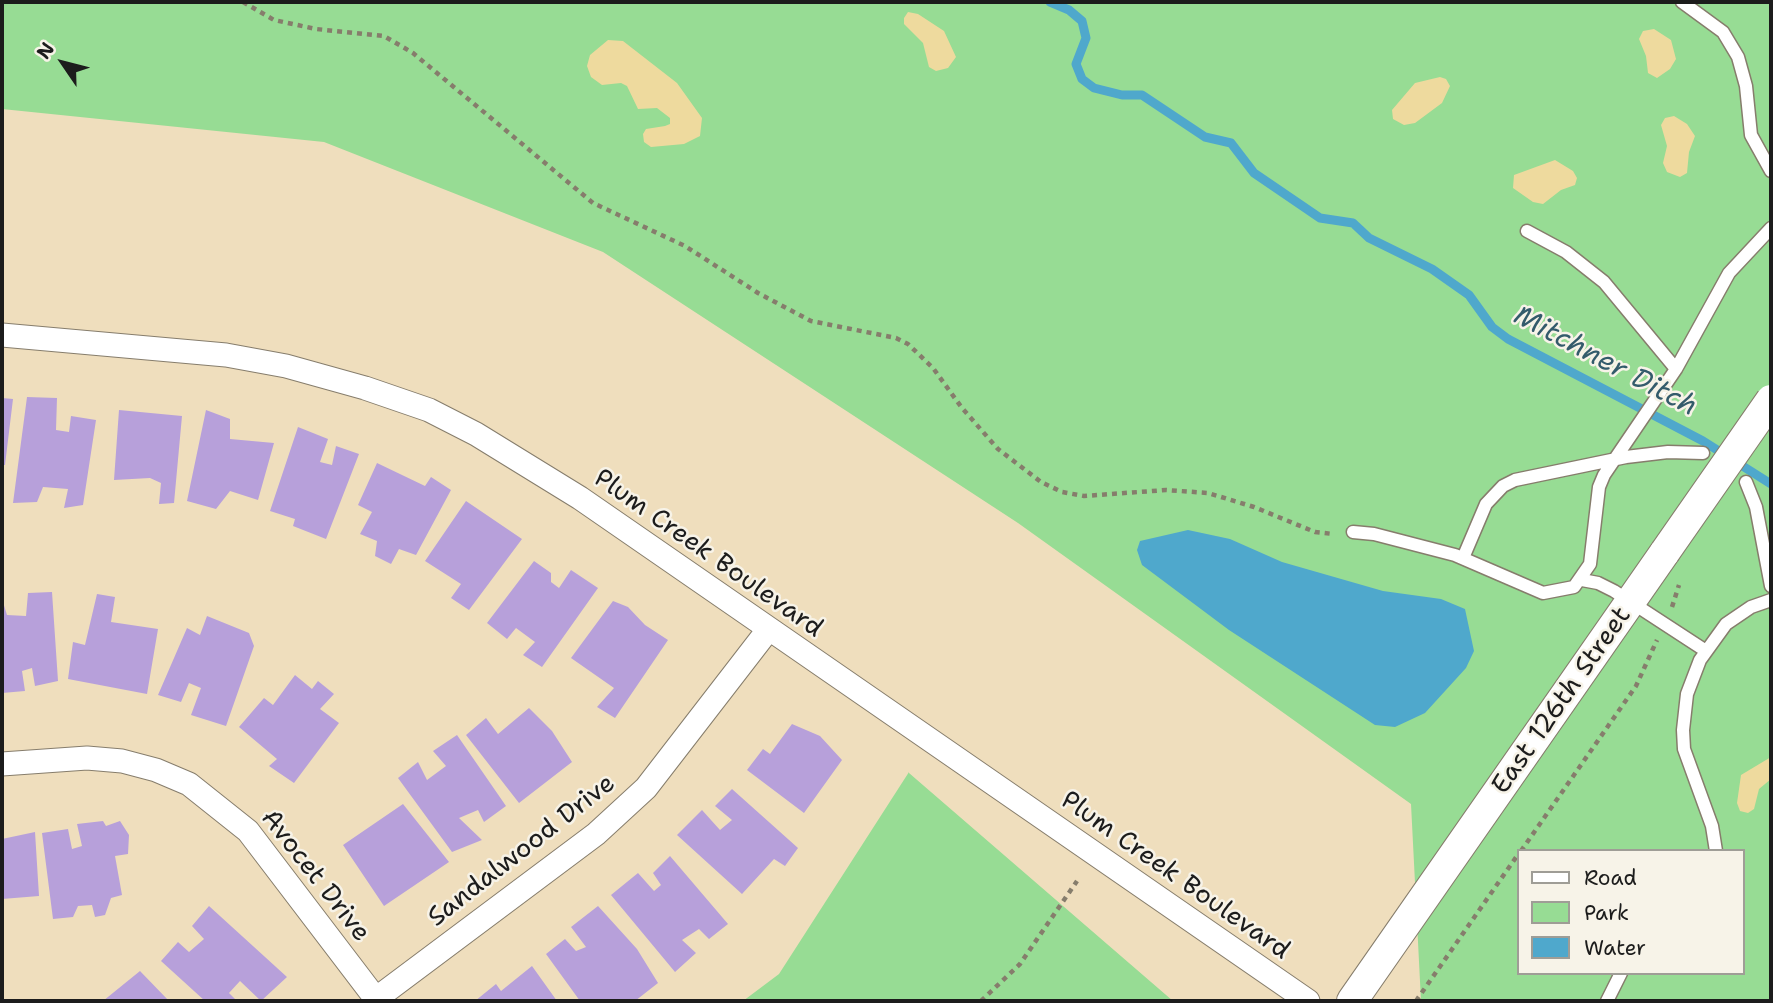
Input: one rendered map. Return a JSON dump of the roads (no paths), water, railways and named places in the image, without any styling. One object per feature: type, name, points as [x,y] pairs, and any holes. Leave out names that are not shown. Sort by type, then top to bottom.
[{"type":"street","name":"Plum Creek Boulevard","points":[[2,335],[226,355],[286,366],[365,388],[429,410],[476,434],[580,498],[1308,1001]]},
{"type":"street","name":"East 126th Street","points":[[1352,1001],[1631,602],[1673,564],[1771,400]]},
{"type":"street","name":"Sandalwood Drive","points":[[375,1000],[596,834],[646,788],[768,630]]},
{"type":"street","name":"Avocet Drive","points":[[2,764],[87,758],[122,761],[156,770],[189,784],[248,831],[375,1000]]},
{"type":"lane","points":[[1682,2],[1723,32],[1738,57],[1746,86],[1751,135],[1771,171]]},
{"type":"lane","points":[[1353,532],[1374,534],[1462,558],[1543,593],[1568,590],[1582,580],[1590,564],[1599,487],[1613,459],[1676,369],[1729,273],[1771,228]]},
{"type":"lane","points":[[1527,232],[1566,252],[1604,282],[1676,369]]},
{"type":"lane","points":[[1462,558],[1486,504],[1503,486],[1526,477],[1613,459],[1668,452],[1703,453]]},
{"type":"lane","points":[[1746,482],[1756,506],[1771,586]]},
{"type":"lane","points":[[1582,580],[1598,583],[1706,651]]},
{"type":"lane","points":[[1716,849],[1712,826],[1688,762],[1683,730],[1687,694],[1706,651],[1726,624],[1739,613],[1771,600]]},
{"type":"lane","points":[[1607,1001],[1620,975]]},
{"type":"water","points":[[1188,530],[1230,539],[1282,562],[1383,591],[1441,599],[1465,609],[1474,651],[1466,668],[1425,713],[1395,727],[1375,725],[1229,630],[1142,565],[1137,550],[1140,541]]},
{"type":"waterway","name":"Mitchner Ditch","points":[[1050,2],[1069,10],[1082,21],[1086,38],[1076,64],[1082,79],[1094,88],[1122,95],[1142,95],[1205,137],[1231,143],[1254,173],[1320,218],[1353,223],[1369,238],[1432,269],[1469,295],[1492,327],[1508,339],[1703,441],[1771,484]]}]
